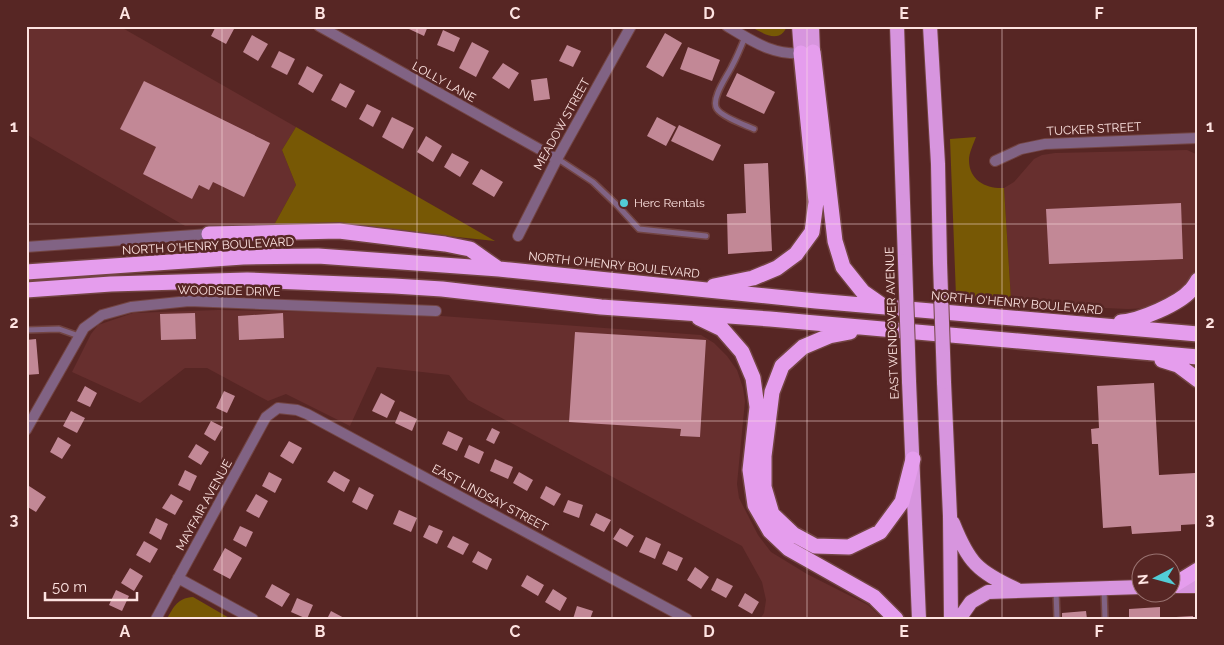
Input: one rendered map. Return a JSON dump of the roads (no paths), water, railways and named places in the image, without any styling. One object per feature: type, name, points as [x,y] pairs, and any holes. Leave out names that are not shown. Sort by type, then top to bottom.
[{"type":"highway","points":[[799,26],[807,53],[835,241],[843,267],[863,292],[884,307]]},
{"type":"highway","points":[[699,289],[753,278],[777,268],[796,254],[812,232],[816,202],[807,53],[812,26]]},
{"type":"highway","name":"EAST WENDOVER AVENUE","points":[[897,26],[919,619]]},
{"type":"highway","points":[[930,26],[938,164],[950,516],[951,619]]},
{"type":"highway","points":[[209,234],[348,232],[445,244],[470,249],[499,269]]},
{"type":"highway","name":"NORTH O'HENRY BOULEVARD","points":[[26,272],[243,257],[318,256],[499,269],[884,307],[1198,334]]},
{"type":"highway","points":[[1088,324],[1129,322],[1162,310],[1191,291],[1198,280]]},
{"type":"highway","points":[[26,290],[111,284],[266,281],[442,289],[600,308],[1198,357]]},
{"type":"highway","points":[[691,314],[722,328],[742,352],[753,378],[757,407],[750,470],[754,505],[770,531],[789,549],[874,597],[896,619]]},
{"type":"highway","points":[[868,329],[829,336],[803,347],[782,366],[772,392],[764,456],[764,487],[772,514],[793,534],[815,546],[848,547],[880,532],[902,502],[913,459]]},
{"type":"highway","points":[[1134,352],[1178,365],[1198,380]]},
{"type":"highway","points":[[950,516],[962,547],[974,563],[991,578],[1019,591]]},
{"type":"highway","points":[[1182,580],[1198,570]]},
{"type":"highway","points":[[1182,586],[1198,586]]},
{"type":"highway","points":[[959,619],[972,602],[988,592],[1132,588]]},
{"type":"street","name":"LOLLY LANE","points":[[319,26],[557,159]]},
{"type":"street","name":"MEADOW STREET","points":[[518,236],[557,159],[631,26]]},
{"type":"street","points":[[727,26],[777,52],[807,53]]},
{"type":"street","name":"TUCKER STREET","points":[[995,161],[1021,149],[1045,144],[1198,138]]},
{"type":"street","points":[[26,247],[209,234]]},
{"type":"street","name":"WOODSIDE DRIVE","points":[[26,430],[84,328],[102,315],[131,306],[189,301],[436,311]]},
{"type":"street","name":"MAYFAIR AVENUE","points":[[156,619],[266,418],[278,408]]},
{"type":"street","name":"EAST LINDSAY STREET","points":[[278,408],[297,410],[308,414],[687,619]]},
{"type":"street","points":[[178,578],[253,619]]},
{"type":"lane","points":[[745,37],[718,93],[716,106],[726,116],[754,129]]},
{"type":"lane","points":[[557,159],[592,182],[639,229],[706,236]]},
{"type":"lane","points":[[26,330],[59,329],[79,337]]},
{"type":"lane","points":[[1104,589],[1105,619]]},
{"type":"lane","points":[[1056,590],[1058,619]]},
{"type":"place","name":"Herc Rentals","points":[[624,203]]}]
